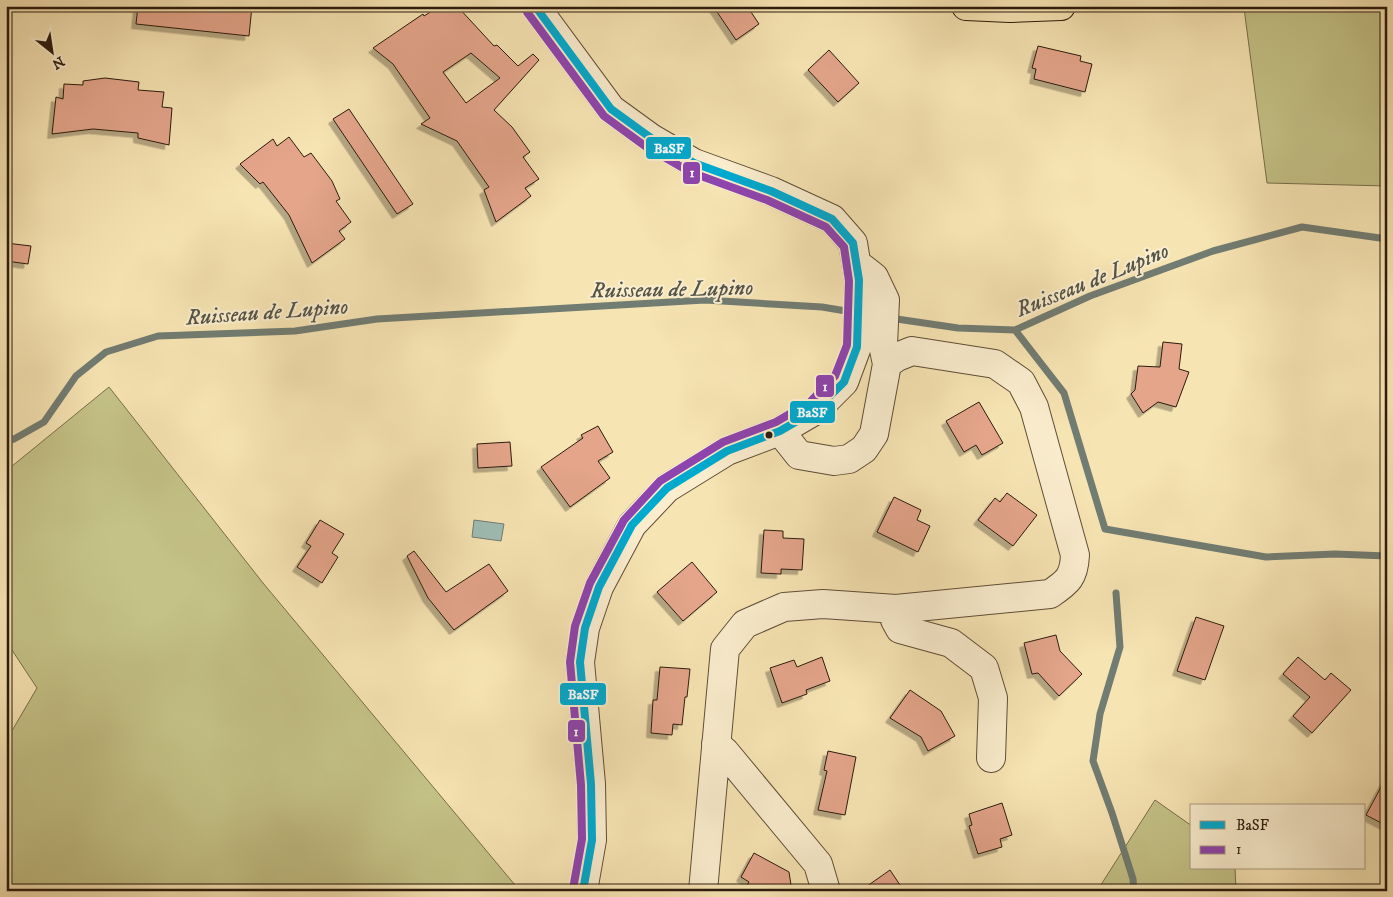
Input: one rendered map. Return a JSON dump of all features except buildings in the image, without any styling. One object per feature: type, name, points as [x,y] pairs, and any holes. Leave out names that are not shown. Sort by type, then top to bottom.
[{"type":"main road","points":[[966,6],[1061,6]]},
{"type":"street","points":[[535,6],[612,109],[651,138],[694,163],[771,191],[832,219],[853,244],[857,272],[857,348],[844,382],[816,410],[780,431],[726,451],[667,488],[632,525],[599,587],[585,628],[580,662],[591,784],[592,840],[583,891]]},
{"type":"street","points":[[780,431],[798,455],[834,461],[849,459],[864,450],[874,434],[887,364],[883,345],[884,300],[874,277],[857,272]]},
{"type":"street","points":[[703,891],[725,649],[745,624],[784,607],[824,604],[896,609],[1050,594],[1066,584],[1074,570],[1075,555],[1034,407],[1021,382],[994,364],[912,352],[897,357],[887,364]]},
{"type":"street","points":[[896,609],[895,620],[900,629],[951,643],[984,668],[993,698],[991,758]]},
{"type":"street","points":[[716,744],[725,752],[818,864],[826,891]]},
{"type":"shaded area","points":[[1256,6],[1387,6],[1387,186],[1267,183],[1244,8]]},
{"type":"shaded area","points":[[109,387],[263,583],[520,891],[6,891],[6,741],[37,688],[6,641],[6,471]]},
{"type":"shaded area","points":[[1155,800],[1190,825],[1190,870],[1235,870],[1236,891],[1097,891]]},
{"type":"water","points":[[474,520],[504,524],[501,541],[472,537]]},
{"type":"waterway","name":"Ruisseau de Lupino","points":[[890,318],[958,328],[1015,330],[1090,296],[1213,251],[1302,227],[1387,239]]},
{"type":"waterway","name":"Ruisseau de Lupino","points":[[6,441],[14,439],[44,422],[76,376],[106,352],[158,336],[295,331],[377,319],[705,300],[822,307],[852,312]]},
{"type":"waterway","points":[[1015,330],[1064,393],[1105,529],[1266,557],[1335,554],[1387,556]]},
{"type":"waterway","points":[[1116,593],[1120,647],[1100,714],[1093,761],[1133,879],[1134,891]]},
{"type":"transit line","name":"BaSF","points":[[535,6],[611,109],[651,138],[694,163],[771,191],[832,219],[853,243],[859,280],[857,347],[844,382],[816,410],[780,431],[727,451],[667,488],[632,525],[599,587],[585,628],[580,662],[591,784],[592,840],[583,891]]},
{"type":"transit line","name":"BaSF","points":[[971,6],[1010,8],[1055,6]]},
{"type":"transit line","name":"1","points":[[527,12],[604,116],[645,146],[690,172],[767,200],[826,227],[844,247],[849,281],[847,345],[835,376],[810,402],[776,422],[723,442],[660,481],[624,520],[590,583],[575,626],[570,662],[581,785],[582,839],[573,889]]}]
